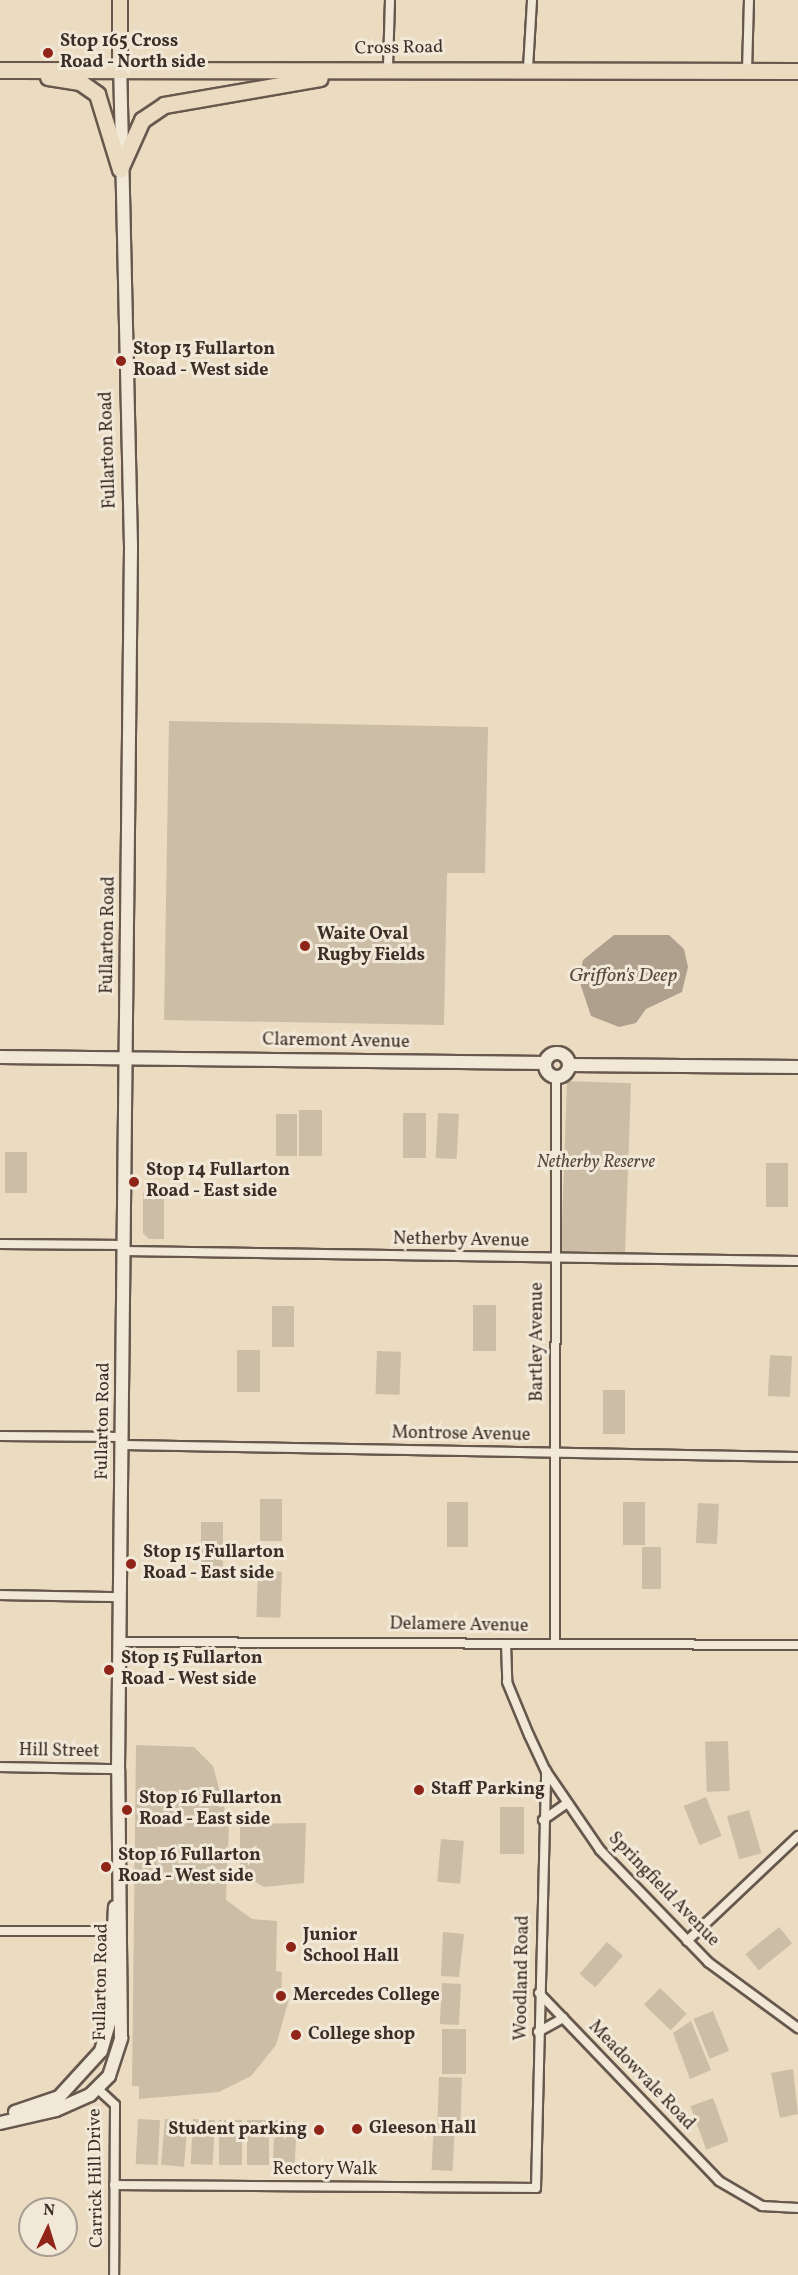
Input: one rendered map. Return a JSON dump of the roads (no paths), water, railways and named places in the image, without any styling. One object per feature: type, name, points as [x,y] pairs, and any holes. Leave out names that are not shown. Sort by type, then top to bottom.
[{"type":"highway","name":"Cross Road","points":[[0,71],[120,68],[255,73],[388,67],[798,71]]},
{"type":"highway","points":[[120,169],[142,120],[164,105],[362,69]]},
{"type":"highway","points":[[0,71],[65,79],[90,88],[104,108],[120,169]]},
{"type":"main road","name":"Fullarton Road","points":[[98,2089],[117,2058],[121,2038],[118,1870],[119,1597],[123,1441],[131,546],[120,169],[120,0]]},
{"type":"main road","name":"Claremont Avenue","points":[[0,1057],[545,1063],[558,1054],[569,1065]]},
{"type":"main road","points":[[545,1063],[556,1077],[569,1065],[798,1068]]},
{"type":"main road","name":"Fullarton Road","points":[[101,2051],[110,2020],[112,1931],[118,1870]]},
{"type":"main road","points":[[98,2089],[101,2051]]},
{"type":"main road","points":[[59,2097],[101,2051]]},
{"type":"main road","points":[[0,2115],[59,2097],[98,2089]]},
{"type":"main road","points":[[0,2123],[56,2110],[98,2089]]},
{"type":"street","points":[[388,67],[390,0]]},
{"type":"street","points":[[528,68],[532,0]]},
{"type":"street","points":[[747,71],[748,0]]},
{"type":"street","name":"Bartley Avenue","points":[[555,1643],[556,1077]]},
{"type":"street","name":"Netherby Avenue","points":[[0,1244],[554,1259],[798,1261]]},
{"type":"street","name":"Montrose Avenue","points":[[0,1436],[555,1454],[798,1457]]},
{"type":"street","points":[[0,1595],[119,1597]]},
{"type":"street","name":"Delamere Avenue","points":[[119,1642],[798,1645]]},
{"type":"street","name":"Springfield Avenue","points":[[506,1644],[507,1682],[546,1771],[614,1867],[687,1941],[798,2028]]},
{"type":"street","name":"Hill Street","points":[[0,1767],[118,1769]]},
{"type":"street","name":"Woodland Road","points":[[536,2188],[543,1820],[546,1771]]},
{"type":"street","points":[[543,1820],[567,1803]]},
{"type":"street","points":[[687,1941],[798,1836]]},
{"type":"street","points":[[0,1931],[112,1931]]},
{"type":"street","name":"Meadowvale Road","points":[[539,1993],[719,2181],[762,2206],[798,2208]]},
{"type":"street","points":[[538,2032],[563,2018]]},
{"type":"street","name":"Carrick Hill Drive","points":[[98,2089],[115,2105],[114,2275]]},
{"type":"street","name":"Rectory Walk","points":[[114,2185],[536,2188]]},
{"type":"water","name":"Griffon's Deep","points":[[614,935],[669,935],[684,949],[688,967],[682,992],[646,1009],[636,1023],[619,1027],[591,1016],[579,980],[583,960]]},
{"type":"place","name":"Stop 165 Cross Road - North side","points":[[48,53]]},
{"type":"place","name":"Stop 13 Fullarton Road - West side","points":[[121,361]]},
{"type":"place","name":"Waite Oval Rugby Fields","points":[[305,946]]},
{"type":"place","name":"Stop 14 Fullarton Road - East side","points":[[134,1182]]},
{"type":"place","name":"Stop 15 Fullarton Road - East side","points":[[131,1564]]},
{"type":"place","name":"Stop 15 Fullarton Road - West side","points":[[109,1670]]},
{"type":"place","name":"Staff Parking","points":[[419,1790]]},
{"type":"place","name":"Stop 16 Fullarton Road - East side","points":[[127,1810]]},
{"type":"place","name":"Stop 16 Fullarton Road - West side","points":[[106,1867]]},
{"type":"place","name":"Junior School Hall","points":[[291,1947]]},
{"type":"place","name":"Mercedes College","points":[[281,1996]]},
{"type":"place","name":"College shop","points":[[296,2035]]},
{"type":"place","name":"Gleeson Hall","points":[[357,2129]]},
{"type":"place","name":"Student parking","points":[[319,2130]]},
{"type":"park label","name":"Netherby Reserve","points":[[596,1163]]}]
